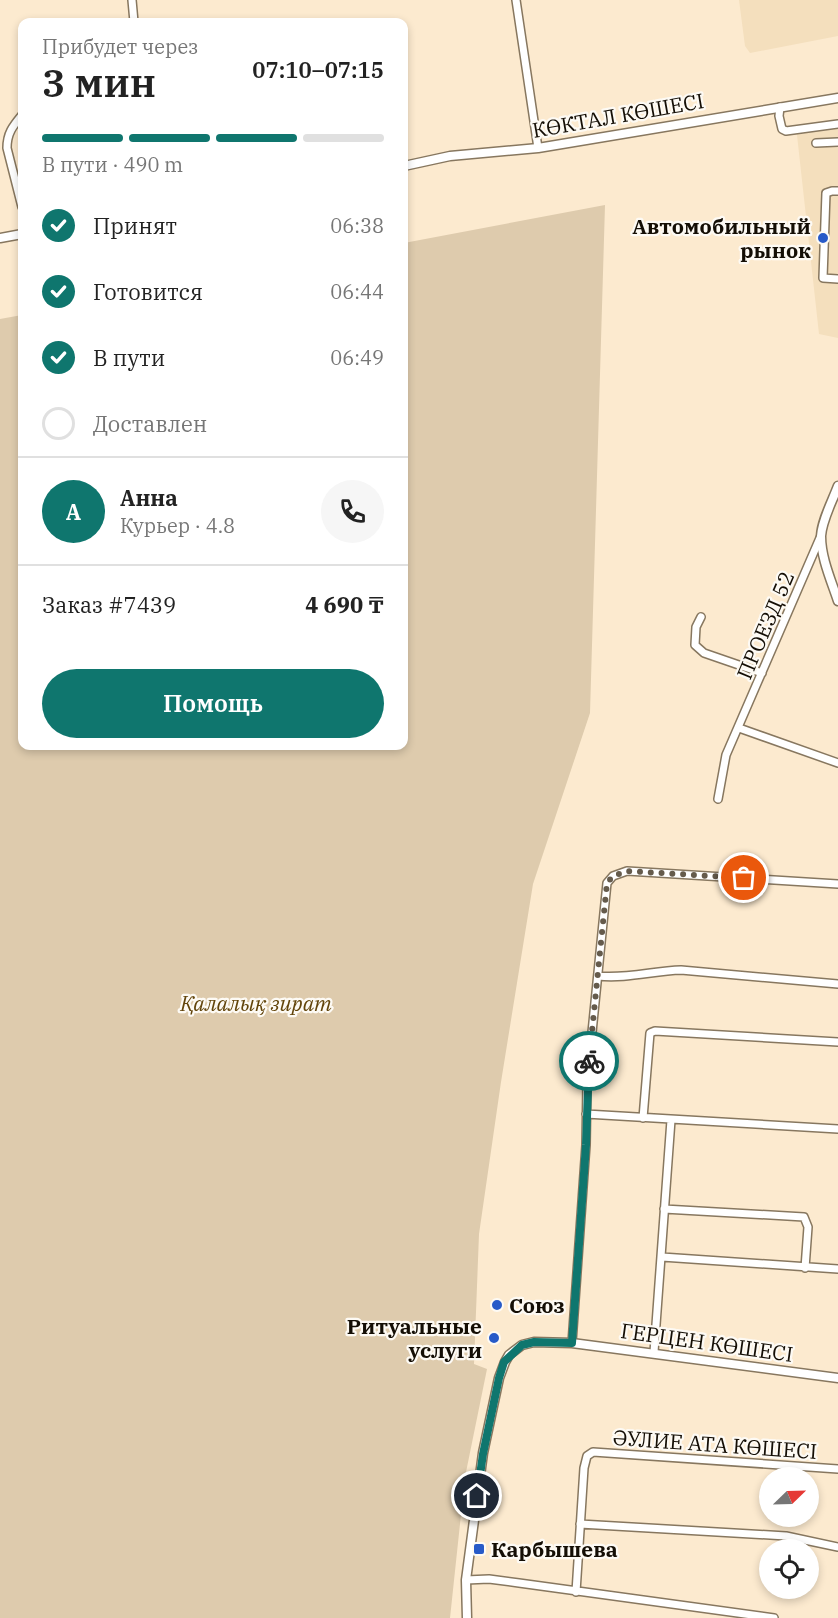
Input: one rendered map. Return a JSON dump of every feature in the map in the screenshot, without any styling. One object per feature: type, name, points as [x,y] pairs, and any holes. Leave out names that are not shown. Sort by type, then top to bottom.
[{"type":"street","points":[[132,0],[134,18]]},
{"type":"street","points":[[516,0],[538,148]]},
{"type":"street","name":"КӨКТАЛ КӨШЕСІ","points":[[408,165],[450,156],[538,148],[838,98]]},
{"type":"street","points":[[780,107],[779,116],[782,129],[786,131],[838,124]]},
{"type":"street","points":[[18,120],[10,130],[7,148],[18,191]]},
{"type":"street","points":[[816,143],[838,142]]},
{"type":"street","points":[[838,191],[832,190],[826,193],[823,278],[838,279]]},
{"type":"street","points":[[0,238],[18,235]]},
{"type":"street","points":[[838,486],[821,536],[824,561],[838,601]]},
{"type":"street","name":"ПРОЕЗД 52","points":[[718,799],[726,755],[821,536]]},
{"type":"street","points":[[701,617],[696,627],[695,645],[704,653],[762,673]]},
{"type":"street","points":[[739,728],[838,763]]},
{"type":"street","points":[[572,1343],[587,1082],[607,883],[613,876],[627,871],[838,884]]},
{"type":"street","points":[[597,976],[621,977],[681,970],[838,984]]},
{"type":"street","points":[[643,1118],[650,1033],[655,1031],[838,1042]]},
{"type":"street","points":[[586,1114],[838,1129]]},
{"type":"street","points":[[654,1352],[671,1120]]},
{"type":"street","points":[[664,1209],[804,1217],[808,1227],[805,1268]]},
{"type":"street","points":[[662,1257],[838,1269]]},
{"type":"street","name":"ГЕРЦЕН КӨШЕСІ","points":[[467,1618],[466,1580],[483,1454],[504,1362],[522,1345],[534,1342],[572,1343],[838,1378]]},
{"type":"street","name":"ӘУЛИЕ АТА КӨШЕСІ","points":[[576,1592],[584,1468],[587,1456],[593,1452],[838,1469]]},
{"type":"street","points":[[580,1524],[786,1536],[838,1547]]},
{"type":"street","points":[[466,1580],[489,1580],[774,1618]]},
{"type":"shaded area","points":[[739,0],[838,0],[838,36],[750,53],[745,46]]},
{"type":"shaded area","name":"Автомобильный рынок","points":[[838,120],[838,338],[819,334],[796,126]]},
{"type":"green space","name":"Қалалық зират","points":[[605,205],[590,713],[533,884],[501,1082],[479,1234],[474,1364],[487,1369],[465,1477],[450,1618],[0,1618],[0,319],[18,316],[18,750],[408,750],[408,242]]},
{"type":"way so far","points":[[589,1061],[607,883],[619,872],[627,871],[744,878]]},
{"type":"place","name":"Автомобильный рынок","points":[[823,238]]},
{"type":"place","name":"Союз","points":[[497,1305]]},
{"type":"place","name":"Ритуальные услуги","points":[[494,1338]]},
{"type":"place","name":"Карбышева","points":[[479,1549]]},
{"type":"route","points":[[477,1496],[483,1454],[504,1362],[522,1345],[534,1342],[572,1343],[586,1145],[589,1061]]}]
